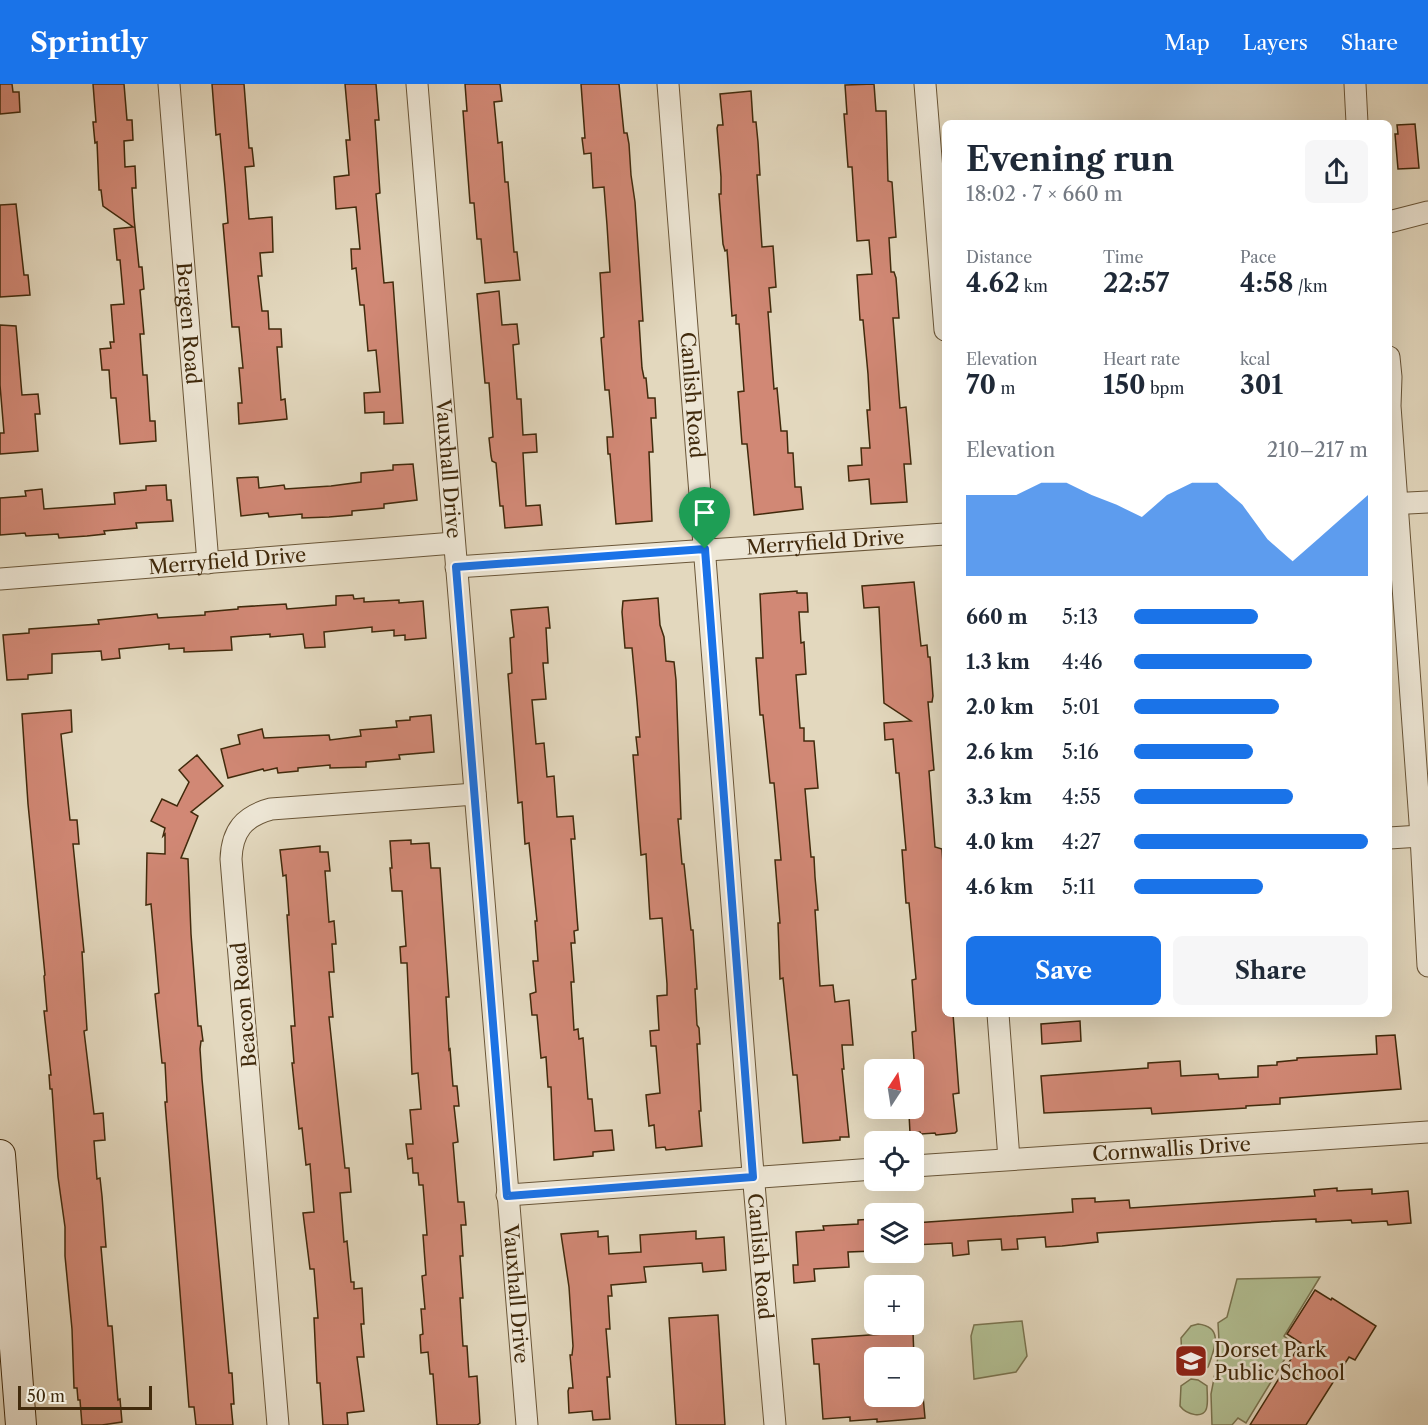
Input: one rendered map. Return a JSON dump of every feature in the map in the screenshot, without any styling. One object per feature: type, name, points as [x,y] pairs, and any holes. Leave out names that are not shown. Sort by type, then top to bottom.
[{"type":"main road","points":[[0,1155],[21,1425]]},
{"type":"street","name":"Bergen Road","points":[[169,84],[208,563]]},
{"type":"street","name":"Vauxhall Drive","points":[[417,84],[527,1425]]},
{"type":"street","name":"Canlish Road","points":[[668,84],[753,1177],[775,1425]]},
{"type":"street","points":[[925,84],[942,254]]},
{"type":"street","points":[[1355,84],[1357,120]]},
{"type":"street","points":[[1392,221],[1428,212]]},
{"type":"street","points":[[1392,471],[1421,836],[1428,966]]},
{"type":"street","points":[[1393,504],[1428,502]]},
{"type":"street","name":"Merryfield Drive","points":[[456,567],[942,534]]},
{"type":"street","name":"Merryfield Drive","points":[[0,579],[454,543]]},
{"type":"street","name":"Beacon Road","points":[[278,1425],[231,859],[236,833],[256,813],[271,809],[475,794]]},
{"type":"street","points":[[1392,838],[1421,836]]},
{"type":"street","points":[[998,1017],[1009,1160]]},
{"type":"street","name":"Cornwallis Drive","points":[[924,1165],[1428,1132]]},
{"type":"street","points":[[507,1196],[864,1170]]},
{"type":"green space","points":[[1320,1277],[1284,1336],[1294,1344],[1246,1423],[1238,1418],[1232,1425],[1212,1425],[1211,1394],[1221,1342],[1219,1341],[1218,1323],[1227,1317],[1237,1279]]},
{"type":"green space","points":[[1022,1321],[1027,1356],[1016,1372],[974,1379],[971,1336],[974,1325]]},
{"type":"green space","points":[[1198,1324],[1206,1326],[1215,1334],[1215,1347],[1208,1367],[1198,1373],[1185,1365],[1181,1338],[1191,1326]]},
{"type":"green space","points":[[1191,1379],[1198,1380],[1207,1386],[1206,1411],[1199,1415],[1180,1406],[1181,1386]]},
{"type":"building","points":[[0,84],[12,84],[13,92],[19,92],[20,112],[0,114]]},
{"type":"building","points":[[93,84],[124,84],[127,120],[132,120],[133,140],[124,141],[125,167],[135,166],[136,188],[132,188],[134,218],[139,267],[142,267],[144,289],[140,290],[144,334],[140,334],[143,375],[147,375],[150,421],[155,421],[156,441],[120,444],[116,398],[111,398],[109,370],[102,370],[100,349],[111,348],[110,342],[114,342],[111,305],[124,304],[120,260],[117,260],[114,229],[133,227],[103,206],[101,190],[99,190],[97,142],[95,143],[93,122],[96,122]]},
{"type":"building","points":[[212,84],[244,84],[249,148],[252,148],[254,166],[245,167],[249,219],[272,217],[273,252],[260,253],[262,276],[258,276],[262,311],[268,311],[269,329],[281,329],[282,347],[277,347],[281,400],[285,399],[287,419],[239,424],[238,403],[242,403],[239,368],[243,368],[239,327],[232,327],[223,224],[228,223],[220,134],[216,135]]},
{"type":"building","points":[[345,84],[376,84],[379,120],[375,120],[380,193],[376,194],[384,283],[393,282],[403,423],[384,424],[384,412],[365,413],[364,393],[380,392],[376,350],[368,351],[364,305],[360,305],[356,268],[352,269],[351,249],[360,249],[356,207],[336,209],[334,177],[349,175],[346,140],[350,140]]},
{"type":"building","points":[[465,84],[500,84],[502,101],[494,102],[498,143],[502,142],[514,252],[517,252],[520,280],[485,283],[481,239],[477,239],[474,203],[470,203],[463,111],[467,111]]},
{"type":"building","points":[[581,84],[619,84],[624,133],[627,133],[629,144],[643,321],[639,321],[642,368],[644,378],[646,378],[648,398],[655,398],[656,418],[651,418],[653,452],[649,452],[652,521],[616,524],[607,437],[613,437],[613,434],[609,390],[605,390],[601,338],[604,337],[600,273],[610,272],[604,187],[593,188],[591,153],[584,154]]},
{"type":"building","points":[[874,84],[876,111],[886,111],[888,181],[892,182],[896,237],[889,238],[891,272],[894,272],[896,278],[899,318],[893,318],[900,408],[906,407],[911,464],[904,464],[907,502],[871,504],[869,479],[849,481],[848,466],[862,465],[861,448],[870,448],[867,410],[870,410],[868,374],[863,320],[860,320],[857,275],[872,274],[869,240],[857,241],[852,167],[848,167],[844,114],[847,114],[845,85]]},
{"type":"building","points":[[751,91],[753,122],[756,122],[758,142],[760,175],[757,175],[762,247],[773,246],[776,287],[769,288],[771,312],[768,312],[774,389],[777,388],[781,431],[787,431],[788,453],[793,453],[795,487],[801,487],[803,509],[754,515],[747,444],[742,444],[738,392],[744,391],[739,324],[736,324],[736,315],[732,316],[727,250],[725,251],[723,244],[717,128],[718,125],[723,125],[720,94]]},
{"type":"building","points":[[1415,124],[1419,168],[1398,169],[1395,134],[1398,134],[1397,125]]},
{"type":"building","points":[[16,204],[24,275],[28,275],[30,295],[0,297],[0,205]]},
{"type":"building","points":[[499,291],[502,325],[517,324],[519,344],[513,345],[517,399],[521,399],[523,435],[536,434],[537,452],[523,453],[526,506],[540,505],[542,525],[505,528],[503,506],[500,506],[496,463],[492,461],[489,438],[493,437],[489,383],[485,383],[477,294]]},
{"type":"building","points":[[0,325],[16,326],[22,395],[38,394],[40,414],[35,414],[38,451],[0,454],[0,433],[4,433],[0,385]]},
{"type":"building","points":[[413,464],[417,500],[384,504],[384,508],[352,511],[352,515],[302,518],[302,514],[269,517],[268,513],[241,516],[237,478],[258,477],[259,488],[284,485],[285,489],[331,486],[361,482],[361,473],[393,470],[393,465]]},
{"type":"building","points":[[166,485],[167,500],[171,500],[173,521],[136,523],[137,528],[104,531],[105,534],[87,536],[59,538],[58,534],[0,535],[0,498],[26,496],[25,491],[42,489],[44,509],[115,504],[114,493],[146,490],[146,486]]},
{"type":"building","points":[[914,582],[921,646],[927,645],[928,657],[930,657],[933,696],[932,702],[928,702],[934,770],[929,771],[935,847],[942,849],[942,1017],[953,1017],[959,1093],[953,1094],[957,1131],[955,1133],[936,1135],[935,1133],[924,1134],[924,1131],[910,1131],[909,1119],[924,1119],[924,1059],[914,1059],[912,1032],[916,1031],[912,980],[916,979],[909,903],[906,903],[902,850],[906,850],[899,773],[896,773],[893,739],[885,740],[884,723],[911,721],[884,703],[879,607],[864,608],[862,586]]},
{"type":"building","points":[[797,591],[797,593],[807,593],[808,612],[799,612],[806,674],[796,675],[800,728],[804,728],[804,741],[814,741],[818,788],[805,789],[811,857],[814,857],[820,986],[833,985],[835,1002],[849,1000],[853,1045],[842,1045],[844,1069],[842,1069],[849,1137],[840,1137],[840,1140],[803,1143],[797,1075],[793,1075],[783,978],[780,979],[778,923],[780,923],[775,860],[781,860],[774,783],[770,783],[763,715],[760,715],[756,658],[763,658],[760,594]]},
{"type":"building","points":[[353,595],[354,599],[364,598],[364,602],[423,601],[426,638],[405,640],[405,635],[394,636],[394,630],[372,632],[372,627],[324,632],[325,647],[305,648],[303,634],[270,637],[270,634],[231,637],[232,650],[184,652],[184,648],[169,649],[169,644],[119,649],[120,658],[102,660],[101,651],[52,654],[52,673],[28,675],[28,679],[7,680],[3,635],[29,633],[29,629],[99,624],[98,620],[157,614],[158,618],[205,615],[205,612],[238,609],[238,607],[286,604],[287,609],[336,605],[336,596]]},
{"type":"building","points":[[658,598],[666,661],[674,662],[676,680],[681,819],[678,819],[682,864],[684,864],[691,930],[693,930],[697,1025],[700,1044],[697,1044],[702,1146],[666,1150],[665,1147],[656,1148],[654,1125],[649,1126],[646,1095],[660,1093],[656,1046],[651,1046],[650,1031],[659,1030],[657,996],[667,995],[667,984],[662,918],[650,919],[646,854],[641,855],[633,755],[638,755],[636,737],[640,737],[632,648],[625,648],[622,612],[623,601]]},
{"type":"building","points":[[548,607],[550,628],[546,628],[548,663],[543,663],[546,699],[532,700],[536,744],[544,743],[547,777],[554,776],[557,817],[573,816],[575,839],[571,839],[578,930],[574,931],[575,943],[571,943],[574,1030],[578,1029],[579,1039],[583,1038],[588,1099],[592,1099],[595,1131],[612,1130],[614,1150],[593,1152],[593,1156],[554,1160],[551,1087],[548,1087],[546,1057],[541,1058],[537,1015],[532,1015],[530,994],[536,992],[533,961],[538,961],[535,921],[537,921],[529,843],[525,844],[522,802],[518,803],[508,674],[512,673],[510,638],[514,637],[511,610]]},
{"type":"building","points":[[71,710],[72,732],[61,734],[70,820],[77,820],[79,844],[73,844],[84,952],[82,952],[87,1030],[84,1031],[94,1114],[103,1113],[105,1140],[94,1141],[106,1247],[101,1247],[108,1326],[112,1326],[122,1422],[102,1425],[82,1425],[80,1400],[78,1400],[77,1388],[74,1388],[65,1227],[58,1177],[52,1089],[50,1089],[49,1075],[51,1075],[44,1011],[47,1011],[45,975],[28,804],[22,714]]},
{"type":"building","points":[[431,715],[434,752],[399,755],[400,759],[366,762],[366,767],[330,768],[330,765],[298,768],[298,771],[278,773],[277,768],[264,771],[263,769],[228,778],[221,749],[240,744],[238,735],[262,729],[264,738],[329,735],[330,740],[361,736],[360,730],[397,727],[396,721]]},
{"type":"building","points":[[197,755],[223,786],[191,812],[198,816],[181,858],[188,859],[198,1026],[201,1026],[203,1041],[201,1041],[200,1049],[202,1079],[229,1373],[232,1373],[233,1425],[196,1425],[194,1407],[189,1407],[165,1102],[167,1102],[165,1063],[162,1063],[155,994],[159,993],[151,904],[146,905],[147,853],[165,854],[165,834],[163,836],[165,828],[151,821],[162,799],[177,806],[189,782],[179,770]]},
{"type":"building","points":[[411,840],[411,844],[429,843],[431,868],[440,868],[449,997],[446,997],[449,1050],[453,1086],[457,1086],[459,1106],[454,1106],[458,1142],[453,1143],[458,1202],[464,1202],[466,1225],[461,1225],[463,1256],[460,1256],[463,1346],[467,1346],[469,1377],[477,1376],[480,1423],[477,1425],[437,1425],[433,1374],[430,1374],[428,1352],[421,1353],[420,1335],[423,1334],[421,1309],[425,1309],[422,1276],[426,1275],[423,1235],[427,1235],[423,1185],[419,1185],[418,1173],[413,1173],[412,1158],[408,1159],[406,1144],[413,1144],[410,1110],[421,1109],[418,1073],[412,1074],[407,963],[401,963],[400,947],[406,946],[402,891],[392,891],[390,868],[392,868],[390,841]]},
{"type":"building","points":[[320,846],[320,852],[328,852],[330,871],[325,871],[329,922],[334,921],[336,944],[332,944],[334,972],[329,972],[333,1017],[329,1017],[345,1168],[349,1168],[351,1192],[340,1193],[344,1242],[347,1241],[351,1282],[354,1282],[354,1289],[362,1288],[364,1324],[361,1324],[364,1357],[357,1357],[364,1411],[347,1413],[348,1425],[323,1425],[320,1383],[317,1383],[314,1318],[318,1318],[314,1269],[310,1269],[303,1213],[314,1212],[310,1164],[306,1165],[302,1128],[299,1129],[292,1063],[294,1063],[291,1026],[295,1026],[287,915],[289,915],[286,875],[283,876],[280,850]]},
{"type":"building","points":[[1080,1021],[1081,1041],[1042,1044],[1041,1024]]},
{"type":"building","points":[[1395,1035],[1401,1089],[1280,1098],[1280,1104],[1246,1106],[1246,1108],[1152,1114],[1151,1108],[1044,1113],[1041,1076],[1148,1068],[1148,1063],[1180,1061],[1181,1076],[1218,1074],[1219,1079],[1258,1077],[1258,1066],[1277,1065],[1277,1062],[1297,1060],[1297,1058],[1377,1054],[1376,1036]]},
{"type":"building","points":[[1372,1189],[1372,1194],[1408,1191],[1411,1223],[1388,1225],[1387,1221],[1352,1223],[1351,1220],[1316,1222],[1316,1219],[1262,1222],[1097,1233],[1098,1242],[1062,1246],[1046,1247],[1045,1237],[1017,1239],[1018,1249],[1002,1250],[1001,1239],[968,1241],[969,1254],[953,1256],[952,1243],[924,1244],[924,1222],[1073,1212],[1072,1199],[1095,1198],[1095,1202],[1129,1200],[1130,1208],[1315,1196],[1314,1190]]},
{"type":"building","points":[[858,1220],[864,1220],[864,1251],[848,1252],[849,1267],[814,1269],[815,1281],[794,1283],[793,1265],[798,1265],[796,1232],[824,1230],[823,1226],[858,1224]]},
{"type":"building","points":[[598,1231],[598,1237],[608,1236],[609,1254],[641,1252],[640,1235],[696,1231],[696,1239],[724,1237],[726,1270],[703,1272],[702,1263],[644,1267],[646,1282],[611,1285],[612,1296],[608,1296],[610,1329],[606,1329],[610,1377],[607,1377],[610,1419],[593,1420],[592,1411],[569,1413],[568,1391],[569,1388],[573,1388],[570,1355],[572,1355],[573,1346],[569,1287],[561,1234]]},
{"type":"building","points":[[1315,1290],[1376,1326],[1355,1360],[1349,1357],[1306,1425],[1250,1425],[1301,1343],[1287,1334]]},
{"type":"building","points":[[718,1315],[725,1425],[676,1425],[669,1318]]},
{"type":"building","points":[[913,1335],[914,1347],[864,1347],[864,1407],[924,1407],[925,1418],[877,1422],[877,1419],[850,1421],[850,1417],[823,1419],[819,1364],[814,1364],[812,1339]]},
{"type":"place","name":"Dorset Park Public School","points":[[1191,1361]]},
{"type":"route","points":[[705,549],[753,1177],[507,1196],[456,567],[705,549]]}]
